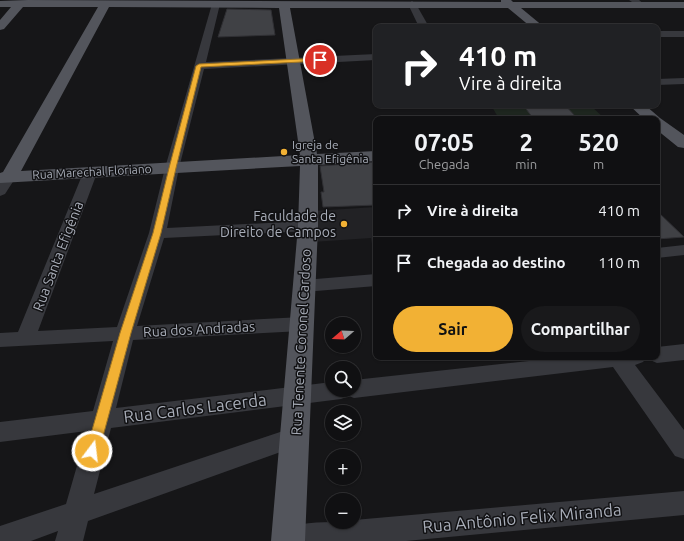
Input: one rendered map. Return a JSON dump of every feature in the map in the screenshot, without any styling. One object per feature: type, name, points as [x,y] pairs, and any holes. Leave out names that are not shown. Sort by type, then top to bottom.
[{"type":"main road","points":[[0,27],[22,2]]},
{"type":"main road","points":[[0,4],[22,2],[284,2],[412,4],[428,2],[508,2],[684,5]]},
{"type":"main road","points":[[3,182],[107,2]]},
{"type":"main road","name":"Rua Tenente Coronel Cardoso","points":[[284,2],[292,61],[309,160],[308,226],[288,540]]},
{"type":"main road","points":[[508,2],[534,24]]},
{"type":"main road","points":[[640,108],[650,116]]},
{"type":"main road","points":[[660,124],[682,140]]},
{"type":"main road","points":[[660,139],[682,140]]},
{"type":"main road","name":"Rua Marechal Floriano","points":[[3,182],[90,173],[373,156]]},
{"type":"street","points":[[69,541],[101,420],[157,233],[172,168],[199,66],[227,2]]},
{"type":"street","points":[[412,4],[422,24]]},
{"type":"street","points":[[660,34],[684,34]]},
{"type":"street","points":[[199,66],[373,57]]},
{"type":"street","points":[[660,82],[684,81]]},
{"type":"street","name":"Rua Santa Efigênia","points":[[25,339],[90,173]]},
{"type":"street","points":[[157,233],[308,226]]},
{"type":"street","points":[[660,253],[684,250]]},
{"type":"street","points":[[304,286],[373,280]]},
{"type":"street","name":"Rua dos Andradas","points":[[0,340],[302,324]]},
{"type":"street","points":[[660,355],[684,352]]},
{"type":"street","points":[[361,388],[607,360]]},
{"type":"street","points":[[625,360],[684,449]]},
{"type":"street","name":"Rua Carlos Lacerda","points":[[0,432],[325,392]]},
{"type":"street","points":[[0,539],[295,437]]},
{"type":"street","name":"Rua Antônio Felix Miranda","points":[[288,540],[684,503]]},
{"type":"shaded area","points":[[493,108],[593,108],[602,116],[497,116]]},
{"type":"shaded area","name":"Faculdade de Direito de Campos","points":[[373,207],[373,250],[371,238],[312,242],[313,211]]},
{"type":"building","points":[[227,9],[271,10],[275,35],[218,37]]},
{"type":"building","points":[[525,108],[568,108],[575,116],[531,116]]},
{"type":"building","points":[[373,162],[373,205],[323,207],[321,192],[324,192],[320,166]]},
{"type":"building","points":[[660,214],[684,237],[660,239]]},
{"type":"place","name":"Igreja de Santa Efigênia","points":[[284,152]]},
{"type":"place","name":"Faculdade de Direito de Campos","points":[[344,224]]},
{"type":"route","points":[[92,451],[157,233],[172,168],[199,66],[320,60]]}]
